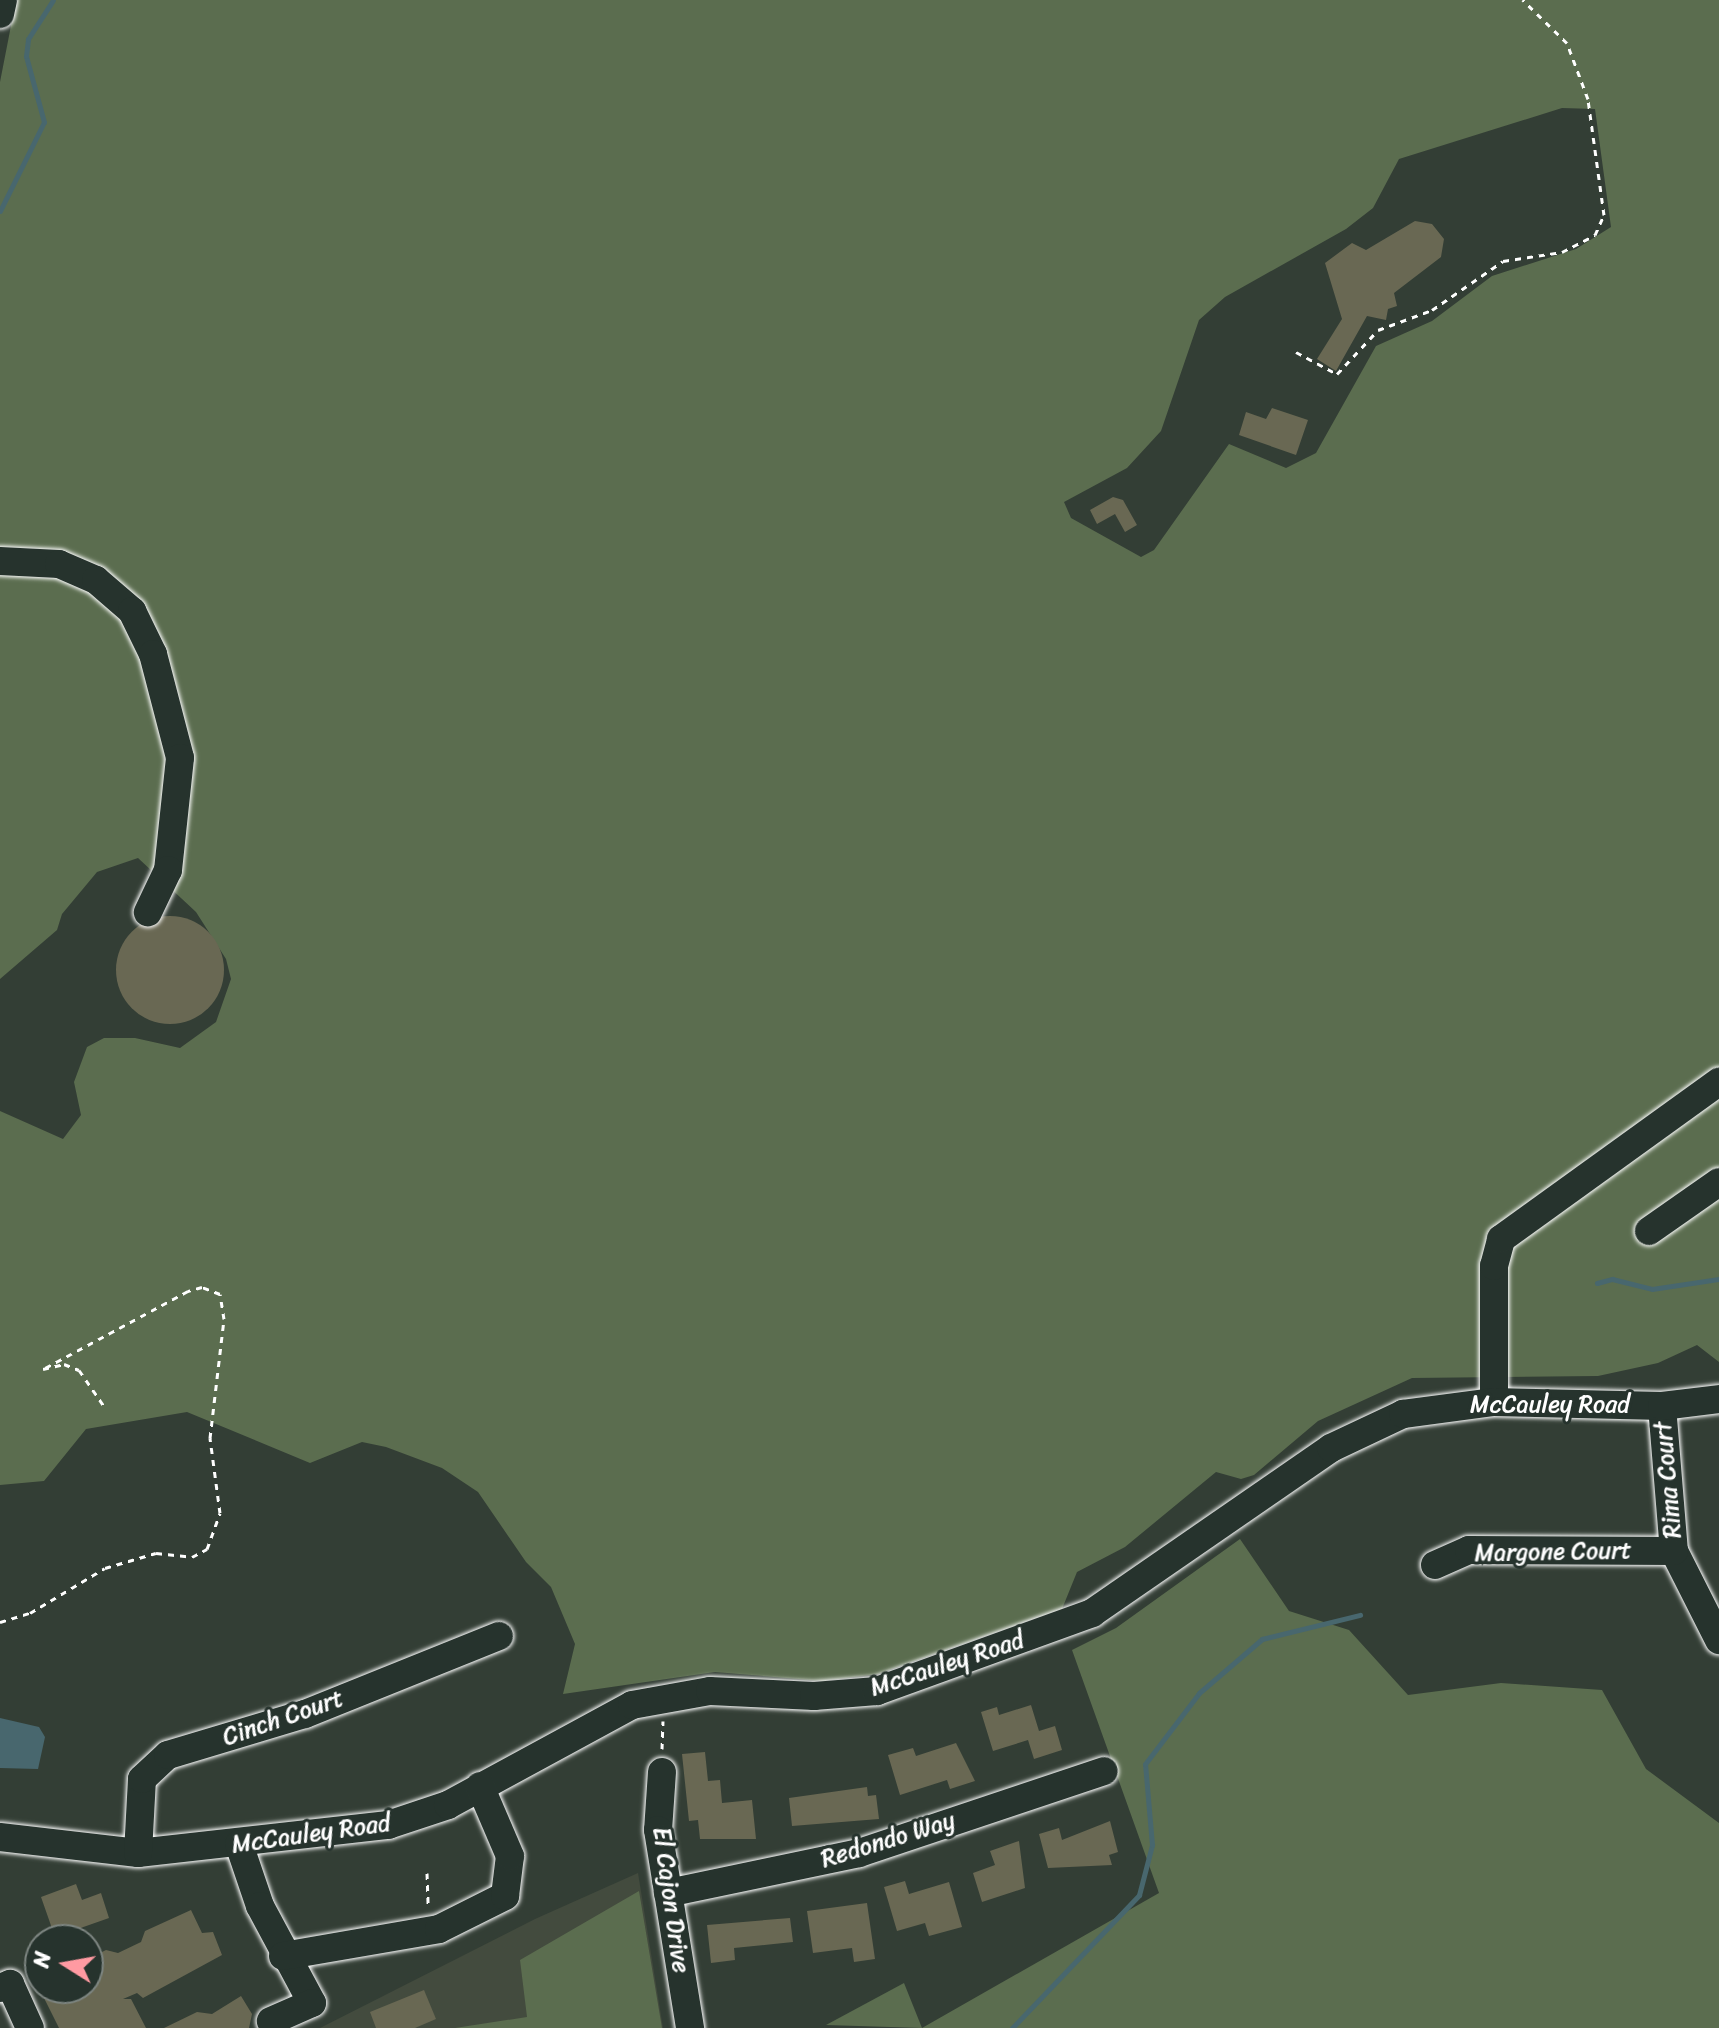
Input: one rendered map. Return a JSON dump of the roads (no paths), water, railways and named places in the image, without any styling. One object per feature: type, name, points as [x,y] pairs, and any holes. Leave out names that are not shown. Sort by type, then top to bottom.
[{"type":"street","points":[[0,14],[3,0]]},
{"type":"street","points":[[0,561],[59,564],[96,580],[132,611],[153,654],[180,758],[168,870],[148,912]]},
{"type":"street","points":[[1494,1402],[1494,1266],[1501,1239],[1719,1082]]},
{"type":"street","points":[[1649,1231],[1719,1182]]},
{"type":"street","name":"McCauley Road","points":[[0,1837],[138,1853],[388,1825],[448,1805],[632,1705],[710,1691],[814,1696],[877,1691],[1092,1613],[1364,1431],[1403,1414],[1494,1402],[1662,1406],[1719,1399]]},
{"type":"street","name":"Rima Court","points":[[1662,1406],[1674,1551],[1719,1640]]},
{"type":"street","name":"Margone Court","points":[[1435,1565],[1469,1550],[1674,1551]]},
{"type":"street","name":"Cinch Court","points":[[138,1853],[142,1779],[168,1755],[305,1714],[499,1636]]},
{"type":"street","name":"El Cajon Drive","points":[[662,1760],[658,1830],[690,2028]]},
{"type":"street","name":"Redondo Way","points":[[668,1893],[859,1853],[1104,1771]]},
{"type":"street","points":[[283,1956],[439,1929],[511,1888],[510,1856],[480,1786]]},
{"type":"street","points":[[239,1844],[260,1906],[283,1956],[312,2003],[271,2021]]},
{"type":"street","points":[[0,1988],[10,1984],[30,2028]]},
{"type":"water","points":[[0,1718],[39,1727],[45,1737],[38,1769],[0,1768]]},
{"type":"waterway","points":[[0,211],[44,122],[26,56],[28,39],[53,0]]},
{"type":"waterway","points":[[1597,1283],[1612,1279],[1652,1289],[1719,1279]]},
{"type":"waterway","points":[[1012,2028],[1139,1895],[1152,1845],[1145,1764],[1199,1693],[1262,1639],[1360,1615]]}]
